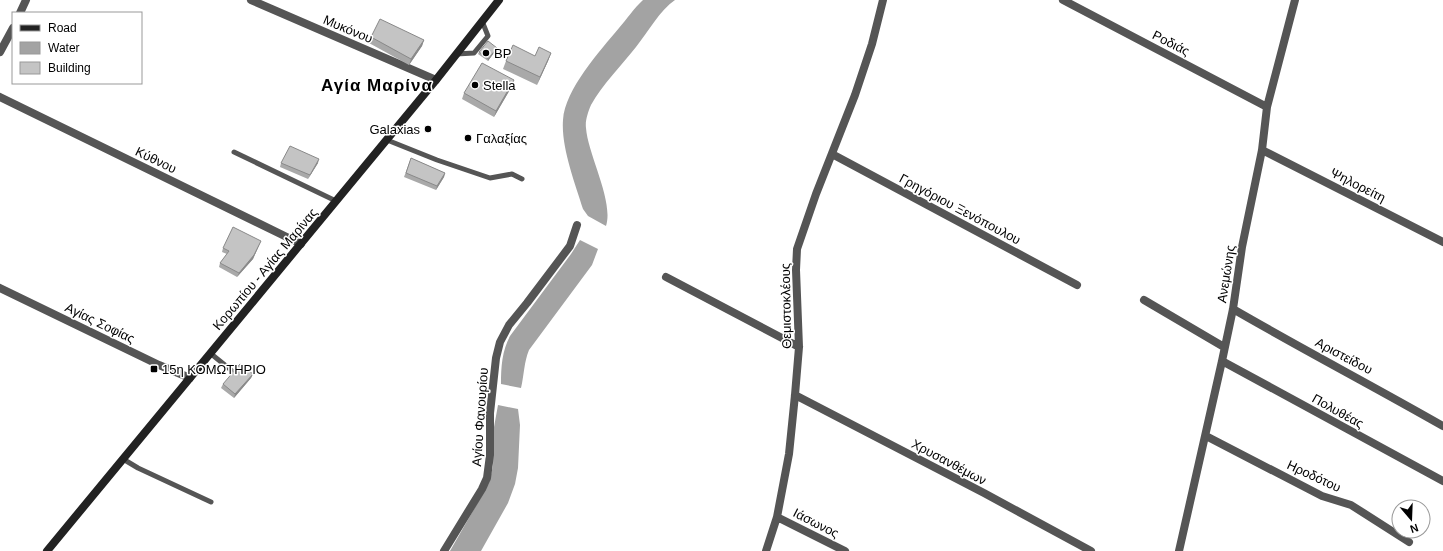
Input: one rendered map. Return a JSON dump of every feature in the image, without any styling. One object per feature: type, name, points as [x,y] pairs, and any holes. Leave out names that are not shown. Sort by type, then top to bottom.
[{"type":"main road","name":"Κορωπίου - Αγίας Μαρίνας","points":[[47,551],[387,140],[499,0]]},
{"type":"street","points":[[20,12],[26,0]]},
{"type":"street","name":"Μυκόνου","points":[[251,0],[436,80]]},
{"type":"street","name":"Θεμιστοκλέους","points":[[766,551],[777,517],[789,454],[799,347],[796,270],[798,249],[816,194],[855,95],[869,54],[882,0]]},
{"type":"street","name":"Ροδιάς","points":[[1063,0],[1267,106]]},
{"type":"street","name":"Ανεμώνης","points":[[1179,551],[1206,436],[1233,309],[1242,247],[1262,150],[1267,106],[1295,0]]},
{"type":"street","points":[[0,52],[12,30]]},
{"type":"street","name":"Κύθνου","points":[[0,97],[301,244]]},
{"type":"street","name":"Ψηλορείτη","points":[[1262,150],[1443,242]]},
{"type":"street","name":"Γρηγόριου Ξενόπουλου","points":[[832,154],[1077,286]]},
{"type":"street","name":"Αγίου Φανουρίου","points":[[444,551],[482,489],[487,478],[490,455],[490,413],[496,358],[500,342],[509,325],[570,246],[577,225]]},
{"type":"street","points":[[666,277],[799,347]]},
{"type":"street","name":"Αγίας Σοφίας","points":[[0,288],[159,365],[190,378]]},
{"type":"street","points":[[1144,300],[1224,347]]},
{"type":"street","name":"Αριστείδου","points":[[1233,309],[1367,382],[1443,426]]},
{"type":"street","name":"Πολυθέας","points":[[1222,361],[1443,481]]},
{"type":"street","name":"Χρυσανθέμων","points":[[795,395],[1091,551]]},
{"type":"street","name":"Ηροδότου","points":[[1206,436],[1322,496],[1351,505],[1409,542]]},
{"type":"street","name":"Ιάσωνος","points":[[777,517],[845,551]]},
{"type":"lane","points":[[456,54],[474,53],[488,36],[482,21]]},
{"type":"lane","points":[[387,140],[437,160],[490,178],[512,174],[522,179]]},
{"type":"lane","points":[[234,152],[336,201]]},
{"type":"lane","points":[[210,354],[231,370]]},
{"type":"lane","points":[[123,459],[138,468],[211,502]]},
{"type":"water","points":[[643,0],[675,0],[664,9],[636,47],[612,75],[591,105],[586,119],[588,139],[607,204],[608,216],[606,226],[588,216],[583,209],[566,153],[563,120],[565,108],[570,96],[585,71]]},
{"type":"water","points":[[580,240],[598,249],[592,265],[529,350],[521,388],[501,384],[502,359],[510,336]]},
{"type":"water","points":[[498,405],[518,409],[520,425],[518,468],[515,484],[508,503],[481,551],[450,551],[489,483],[493,466],[494,427]]},
{"type":"building","points":[[380,19],[424,40],[411,59],[371,37]]},
{"type":"building","points":[[488,41],[497,48],[488,59],[479,52]]},
{"type":"building","points":[[513,45],[535,56],[539,47],[551,53],[540,77],[506,61]]},
{"type":"building","points":[[482,63],[514,80],[496,111],[464,93]]},
{"type":"building","points":[[290,146],[319,159],[310,175],[281,163]]},
{"type":"building","points":[[411,158],[445,173],[437,186],[406,173]]},
{"type":"building","points":[[233,227],[261,241],[254,255],[239,273],[220,263],[229,251],[223,248]]},
{"type":"building","points":[[240,364],[253,374],[235,394],[223,384]]},
{"type":"place","name":"BP","points":[[486,53]]},
{"type":"place","name":"Stella","points":[[475,85]]},
{"type":"place","name":"Galaxias","points":[[428,129]]},
{"type":"place","name":"Γαλαξίας","points":[[468,138]]},
{"type":"place","name":"15η ΚΟΜΩΤΗΡΙΟ","points":[[154,369]]},
{"type":"district","name":"Αγία Μαρίνα","points":[[377,85]]}]
